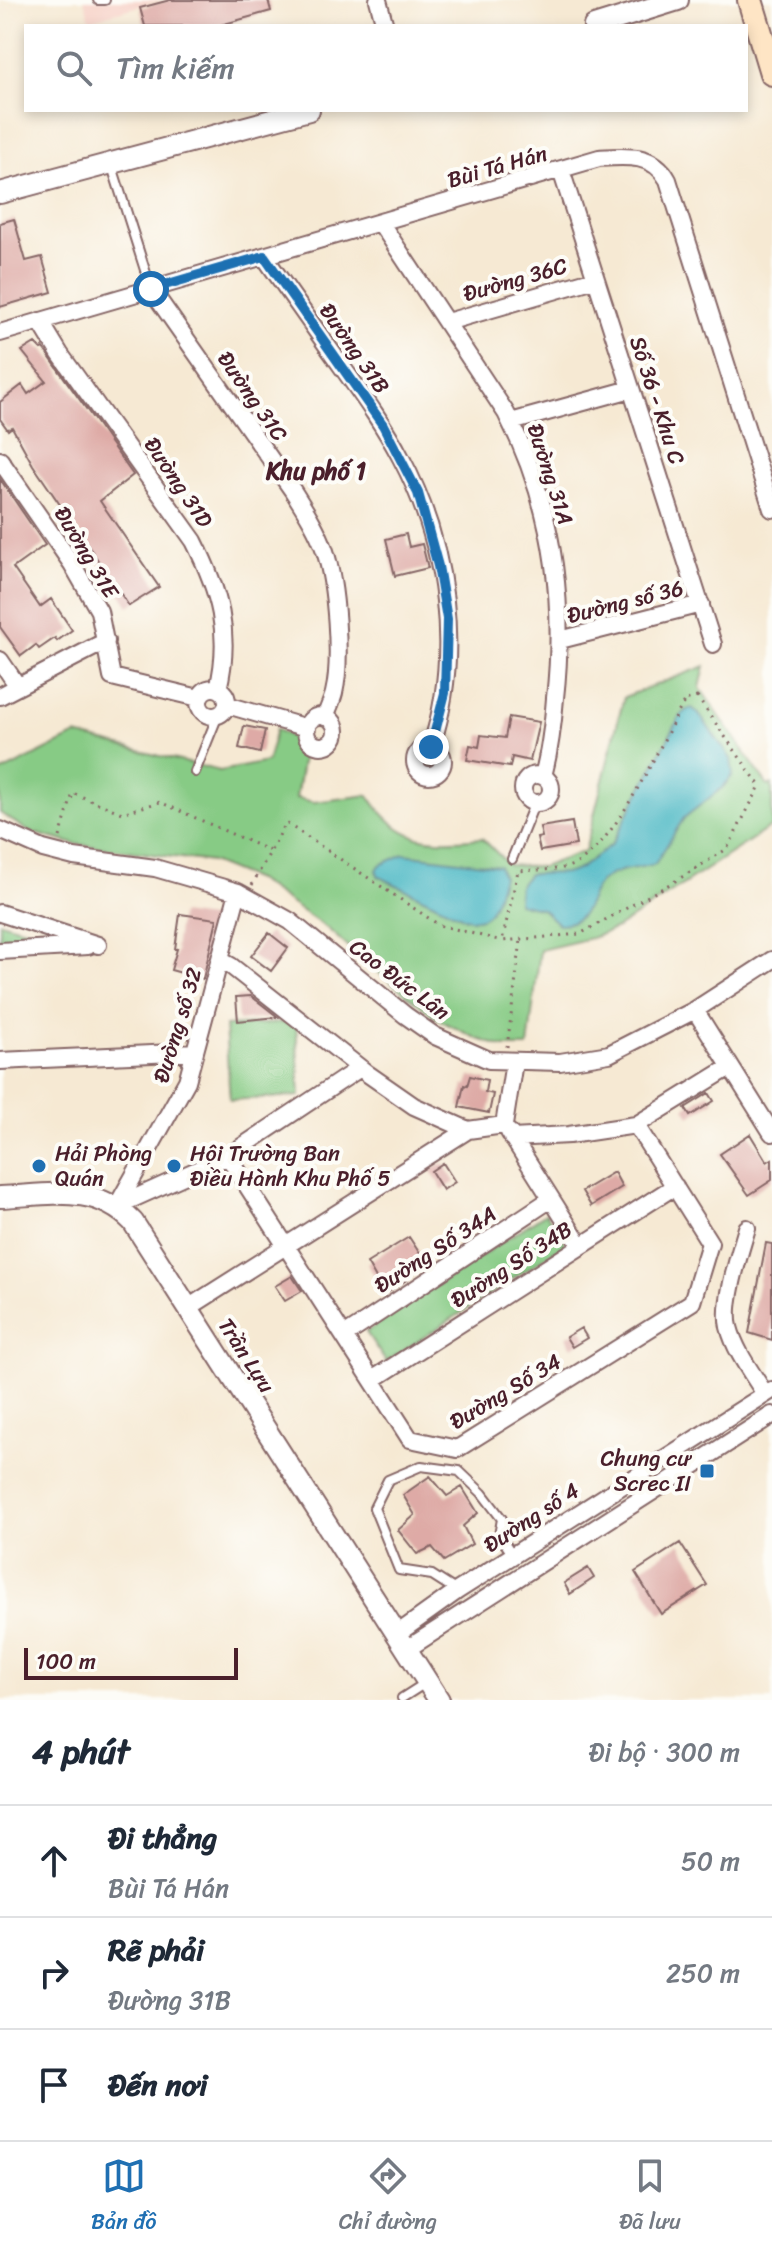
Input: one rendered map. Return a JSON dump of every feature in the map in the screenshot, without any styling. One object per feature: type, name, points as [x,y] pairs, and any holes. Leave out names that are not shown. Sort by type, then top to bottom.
[{"type":"main road","points":[[759,11],[772,73]]},
{"type":"street","points":[[378,0],[384,24]]},
{"type":"street","points":[[600,24],[678,0]]},
{"type":"street","points":[[0,193],[301,112]]},
{"type":"street","name":"Bùi Tá Hán","points":[[0,333],[599,158],[628,156],[654,162],[663,170],[681,218],[772,509]]},
{"type":"street","name":"Số 36 - Khu C","points":[[561,170],[713,644]]},
{"type":"street","name":"Đường 31A","points":[[380,222],[511,422],[530,468],[551,543],[557,572],[560,640],[550,751],[543,776],[551,786],[550,794],[544,801],[535,802]]},
{"type":"street","name":"Đường 31B","points":[[264,256],[383,425],[418,493],[438,566],[447,619],[445,693],[431,747]]},
{"type":"street","name":"Đường 36C","points":[[447,322],[595,279]]},
{"type":"street","name":"Đường 31C","points":[[151,289],[293,491],[325,550],[332,579],[336,636],[334,693],[325,717]]},
{"type":"street","name":"Đường 31D","points":[[40,321],[203,558],[213,581],[224,624],[224,666],[218,689]]},
{"type":"street","points":[[511,422],[631,389]]},
{"type":"street","name":"Đường 31E","points":[[0,460],[72,564],[99,611],[112,677],[199,698]]},
{"type":"street","name":"Đường số 36","points":[[560,640],[701,604]]},
{"type":"street","points":[[0,696],[106,641]]},
{"type":"street","points":[[0,660],[17,685]]},
{"type":"street","points":[[222,710],[225,696],[218,689],[209,688],[199,698],[202,711],[209,716],[222,710],[307,728]]},
{"type":"street","points":[[316,717],[325,717],[335,726],[335,736],[329,743],[315,744],[308,737],[307,728],[316,717]]},
{"type":"street","name":"Cao Đức Lân","points":[[0,830],[56,852],[155,868],[242,894],[290,921],[435,1036],[489,1060],[560,1062],[609,1054],[695,1010],[772,960]]},
{"type":"street","name":"Đường số 32","points":[[117,1206],[187,1081],[220,960],[242,894]]},
{"type":"street","points":[[0,913],[98,945],[0,951]]},
{"type":"street","points":[[220,960],[414,1106],[468,1130],[569,1135],[636,1125],[730,1067]]},
{"type":"street","points":[[695,1010],[772,1133]]},
{"type":"street","points":[[0,1061],[195,1052]]},
{"type":"street","points":[[510,1062],[508,1132],[581,1246]]},
{"type":"street","points":[[0,1197],[79,1194],[117,1206],[228,1156],[360,1068]]},
{"type":"street","name":"Đường Số 34","points":[[228,1156],[410,1439],[457,1449],[692,1302],[710,1243],[636,1125]]},
{"type":"street","points":[[188,1308],[468,1130]]},
{"type":"street","name":"Đường Số 34B","points":[[372,1380],[675,1186]]},
{"type":"street","name":"Đường Số 34A","points":[[344,1336],[551,1199]]},
{"type":"street","name":"Trần Lựu","points":[[117,1206],[133,1222],[439,1700]]},
{"type":"street","points":[[747,1228],[730,1300],[728,1324],[734,1343],[768,1392]]},
{"type":"street","name":"Đường số 4","points":[[402,1641],[457,1591],[768,1392]]},
{"type":"street","name":"Đường số 4","points":[[402,1641],[772,1415]]},
{"type":"lane","points":[[111,162],[151,289]]},
{"type":"lane","points":[[195,772],[222,710]]},
{"type":"lane","points":[[512,859],[535,802]]},
{"type":"lane","points":[[457,1591],[432,1575],[399,1570],[374,1508],[388,1480],[421,1466],[459,1471],[482,1493],[502,1519],[499,1535],[513,1555]]},
{"type":"lane","points":[[402,1698],[427,1682]]},
{"type":"path","points":[[242,894],[286,823],[439,925],[502,941],[580,934],[727,849],[760,786],[697,697],[685,700],[615,827],[578,863],[518,871],[502,941]]},
{"type":"path","points":[[56,852],[73,793],[122,813],[160,802],[270,851]]},
{"type":"path","points":[[510,1062],[521,940]]},
{"type":"shaded area","points":[[84,0],[161,0],[90,20]]},
{"type":"green space","points":[[705,666],[700,688],[768,786],[772,784],[772,826],[617,928],[591,938],[540,950],[528,1047],[503,1047],[439,1020],[328,929],[258,881],[211,862],[75,844],[30,832],[0,813],[0,773],[76,735],[220,771],[267,762],[276,729],[305,744],[296,798],[314,802],[368,795],[392,823],[417,837],[430,840],[482,838],[509,865],[542,867],[585,851],[624,697]]},
{"type":"green space","points":[[0,922],[57,938],[0,941]]},
{"type":"green space","points":[[296,1022],[300,1096],[230,1100],[225,1026]]},
{"type":"green space","points":[[546,1213],[566,1244],[386,1362],[366,1332]]},
{"type":"water","points":[[692,708],[731,759],[733,775],[723,787],[684,818],[655,864],[623,870],[605,878],[598,884],[583,913],[569,923],[558,924],[542,909],[518,903],[519,886],[529,874],[569,873],[612,844],[679,718]]},
{"type":"water","points":[[404,854],[499,866],[503,877],[492,909],[482,918],[465,918],[378,876],[380,865]]},
{"type":"building","points":[[170,0],[268,0],[271,11],[224,24],[144,24],[140,8]]},
{"type":"building","points":[[14,219],[26,261],[42,257],[52,292],[0,307],[0,223]]},
{"type":"building","points":[[35,343],[43,348],[133,475],[100,501],[159,587],[129,606],[33,465],[12,427],[8,430],[0,419],[0,402],[22,385],[28,394],[46,381],[22,351]]},
{"type":"building","points":[[0,479],[45,545],[13,568],[40,607],[51,599],[72,630],[39,649],[36,645],[21,656],[0,627]]},
{"type":"building","points":[[406,534],[409,547],[422,544],[428,568],[395,576],[386,539]]},
{"type":"building","points":[[509,717],[539,722],[530,761],[512,757],[510,767],[467,760],[470,745],[479,747],[481,735],[505,738]]},
{"type":"building","points":[[244,726],[265,730],[260,753],[239,748]]},
{"type":"building","points":[[572,822],[576,845],[540,851],[537,838],[542,837],[540,827]]},
{"type":"building","points":[[180,914],[217,919],[203,979],[171,970],[177,949]]},
{"type":"building","points":[[269,933],[288,948],[271,971],[251,956]]},
{"type":"building","points":[[251,996],[278,1017],[238,1021],[236,997]]},
{"type":"building","points":[[470,1076],[487,1080],[485,1092],[493,1094],[489,1113],[459,1107],[464,1085],[467,1086]]},
{"type":"building","points":[[709,1093],[714,1101],[690,1116],[685,1108]]},
{"type":"building","points":[[750,1134],[767,1162],[772,1159],[772,1180],[749,1195],[720,1154]]},
{"type":"building","points":[[443,1163],[455,1182],[443,1190],[431,1171]]},
{"type":"building","points":[[614,1172],[622,1187],[591,1206],[582,1191]]},
{"type":"building","points":[[409,1237],[426,1263],[385,1294],[367,1263]]},
{"type":"building","points":[[766,1243],[772,1244],[772,1340],[749,1333]]},
{"type":"building","points":[[292,1276],[302,1291],[285,1301],[275,1286]]},
{"type":"building","points":[[581,1328],[587,1338],[572,1347],[566,1337]]},
{"type":"building","points":[[430,1476],[447,1496],[462,1487],[478,1513],[463,1526],[472,1544],[444,1561],[432,1547],[417,1554],[398,1530],[415,1515],[403,1495]]},
{"type":"building","points":[[680,1543],[707,1585],[661,1614],[635,1572]]},
{"type":"building","points":[[588,1568],[594,1578],[570,1594],[564,1583]]},
{"type":"place","name":"Hải Phòng Quán","points":[[39,1166]]},
{"type":"place","name":"Hội Trường Ban Điều Hành Khu Phố 5","points":[[174,1166]]},
{"type":"place","name":"Chung cư Screc II","points":[[707,1471]]},
{"type":"district","name":"Khu phố 1","points":[[316,471]]},
{"type":"route","points":[[151,289],[264,256],[383,425],[418,493],[444,593],[448,652],[445,693],[431,747]]}]
